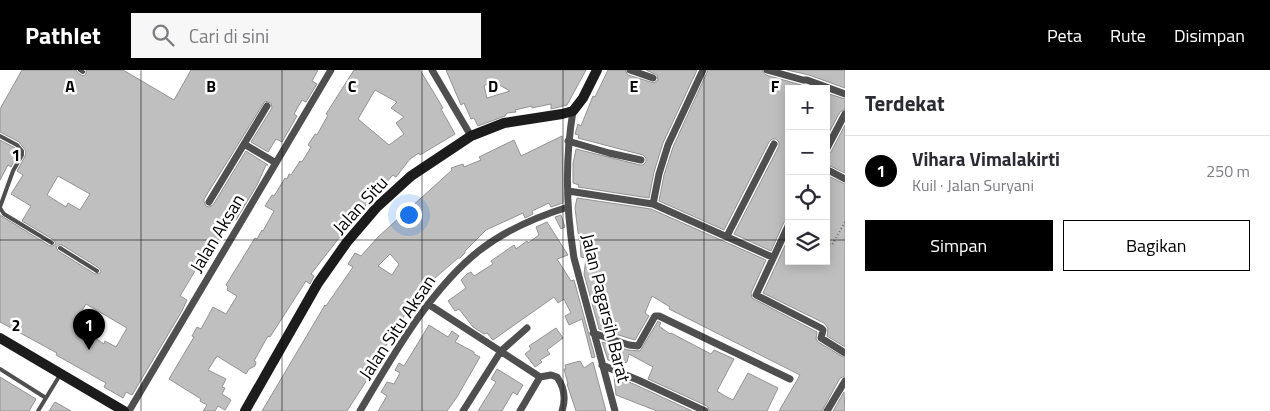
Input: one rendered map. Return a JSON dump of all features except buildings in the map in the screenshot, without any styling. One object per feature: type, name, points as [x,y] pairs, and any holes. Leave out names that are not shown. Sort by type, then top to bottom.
[{"type":"street","name":"Jalan Aksan","points":[[129,411],[331,70]]},
{"type":"street","points":[[432,70],[471,136]]},
{"type":"street","name":"Jalan Pagarsih Barat","points":[[597,70],[582,98],[573,110],[568,141],[568,207],[574,258],[615,411]]},
{"type":"street","points":[[630,70],[653,78]]},
{"type":"street","points":[[653,204],[659,174],[668,146],[703,70]]},
{"type":"street","points":[[766,70],[808,80],[845,94]]},
{"type":"street","points":[[209,202],[267,106]]},
{"type":"street","name":"Jalan Situ","points":[[245,411],[318,282],[347,242],[377,207],[411,176],[471,136],[504,123],[562,114],[573,110]]},
{"type":"street","points":[[830,142],[845,114]]},
{"type":"street","points":[[568,141],[641,160]]},
{"type":"street","points":[[244,144],[276,163]]},
{"type":"street","points":[[726,236],[774,144]]},
{"type":"street","points":[[830,171],[845,179]]},
{"type":"street","points":[[568,191],[653,204],[772,257]]},
{"type":"street","name":"Jalan Situ Aksan","points":[[360,411],[428,304],[461,266],[500,236],[522,224],[568,207]]},
{"type":"street","points":[[785,232],[756,294],[821,328],[823,331],[820,338],[845,353]]},
{"type":"street","points":[[428,304],[540,377],[550,375],[557,377],[564,397],[562,411]]},
{"type":"street","points":[[593,334],[636,346],[640,345],[655,316],[659,316],[790,379]]},
{"type":"street","points":[[464,411],[501,351],[527,328]]},
{"type":"street","points":[[0,338],[124,411]]},
{"type":"street","points":[[602,365],[705,411]]},
{"type":"street","points":[[520,411],[540,377]]},
{"type":"street","points":[[827,411],[845,381]]},
{"type":"lane","points":[[0,136],[17,145],[22,151],[22,156],[13,171],[0,207],[4,214],[52,243]]},
{"type":"lane","points":[[60,248],[97,271]]},
{"type":"lane","points":[[0,370],[46,398]]},
{"type":"lane","points":[[44,411],[39,409],[61,374]]},
{"type":"path","points":[[830,245],[832,245],[845,222]]},
{"type":"place","name":"Vihara Vimalakirti","points":[[89,350]]}]
